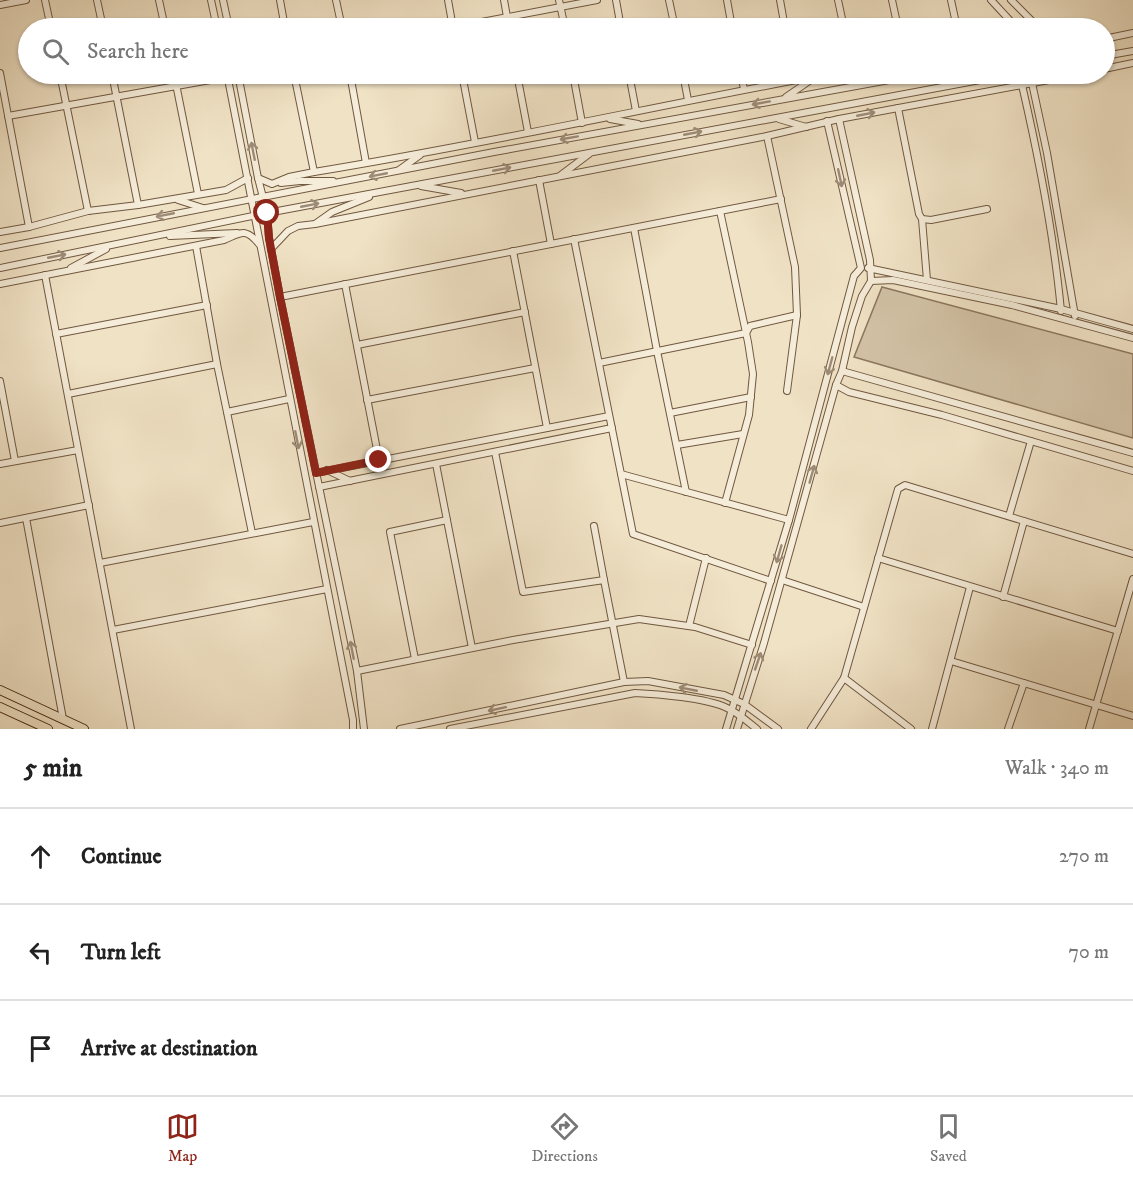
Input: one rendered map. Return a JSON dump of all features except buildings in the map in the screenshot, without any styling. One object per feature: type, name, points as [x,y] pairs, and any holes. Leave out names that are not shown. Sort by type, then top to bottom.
[{"type":"main road","points":[[1,691],[84,729]]},
{"type":"main road","points":[[0,707],[48,729]]},
{"type":"street","points":[[0,5],[26,0]]},
{"type":"street","points":[[45,0],[49,18]]},
{"type":"street","points":[[97,0],[101,18]]},
{"type":"street","points":[[159,0],[163,18]]},
{"type":"street","points":[[211,0],[215,18]]},
{"type":"street","points":[[223,0],[227,18]]},
{"type":"street","points":[[280,0],[283,18]]},
{"type":"street","points":[[336,0],[340,18]]},
{"type":"street","points":[[448,0],[451,18]]},
{"type":"street","points":[[504,0],[507,17]]},
{"type":"street","points":[[502,18],[560,4],[597,0]]},
{"type":"street","points":[[616,0],[619,18]]},
{"type":"street","points":[[669,0],[673,18]]},
{"type":"street","points":[[727,0],[730,18]]},
{"type":"street","points":[[780,0],[783,18]]},
{"type":"street","points":[[838,0],[842,18]]},
{"type":"street","points":[[892,0],[896,18]]},
{"type":"street","points":[[951,0],[955,18]]},
{"type":"street","points":[[992,0],[1008,18]]},
{"type":"street","points":[[1011,0],[1029,18]]},
{"type":"street","points":[[1115,37],[1133,33]]},
{"type":"street","points":[[1115,54],[1133,51]]},
{"type":"street","points":[[1115,67],[1133,63]]},
{"type":"street","points":[[0,73],[29,227]]},
{"type":"street","points":[[62,84],[88,211]]},
{"type":"street","points":[[114,84],[138,205]]},
{"type":"street","points":[[8,116],[181,84]]},
{"type":"street","points":[[229,84],[353,729]]},
{"type":"street","points":[[240,84],[264,197],[280,297],[357,671],[364,729]]},
{"type":"street","points":[[296,84],[314,172]]},
{"type":"street","points":[[352,84],[366,163]]},
{"type":"street","points":[[464,84],[475,142]]},
{"type":"street","points":[[519,84],[528,132]]},
{"type":"street","points":[[575,84],[582,123]]},
{"type":"street","points":[[631,84],[636,111]]},
{"type":"street","points":[[685,84],[688,100]]},
{"type":"street","points":[[743,84],[744,89]]},
{"type":"street","points":[[272,184],[289,177],[582,123],[764,84]]},
{"type":"street","points":[[783,99],[805,84]]},
{"type":"street","points":[[0,248],[866,84]]},
{"type":"street","points":[[0,268],[267,213],[958,84]]},
{"type":"street","points":[[271,249],[288,231],[298,226],[767,136],[827,121],[1027,84]]},
{"type":"street","points":[[1032,84],[1047,153],[1076,322]]},
{"type":"street","points":[[176,85],[198,194]]},
{"type":"street","points":[[1022,85],[1035,144],[1062,318]]},
{"type":"street","points":[[898,108],[919,214],[922,219],[927,280]]},
{"type":"street","points":[[605,118],[642,125]]},
{"type":"street","points":[[775,118],[808,127]]},
{"type":"street","points":[[737,729],[782,580],[836,385],[842,371],[852,327],[862,296],[871,281],[871,268],[839,119]]},
{"type":"street","points":[[827,121],[861,268]]},
{"type":"street","points":[[767,136],[795,267],[797,315],[787,391]]},
{"type":"street","points":[[398,171],[423,152]]},
{"type":"street","points":[[558,177],[592,153]]},
{"type":"street","points":[[258,177],[272,184],[300,181],[346,182]]},
{"type":"street","points":[[0,232],[29,227],[88,211],[226,190],[248,178]]},
{"type":"street","points":[[539,180],[551,244]]},
{"type":"street","points":[[418,185],[467,194]]},
{"type":"street","points":[[315,224],[332,212],[383,192]]},
{"type":"street","points":[[176,199],[203,208]]},
{"type":"street","points":[[280,297],[781,199]]},
{"type":"street","points":[[922,219],[931,220],[987,208]]},
{"type":"street","points":[[720,211],[753,374],[749,415],[725,502]]},
{"type":"street","points":[[634,228],[686,492]]},
{"type":"street","points":[[154,236],[243,232],[251,234],[259,244]]},
{"type":"street","points":[[0,284],[196,246],[224,240],[243,232]]},
{"type":"street","points":[[574,239],[633,534],[771,580]]},
{"type":"street","points":[[65,272],[114,245]]},
{"type":"street","points":[[196,246],[217,364],[252,533]]},
{"type":"street","points":[[513,251],[547,428]]},
{"type":"street","points":[[726,729],[789,520],[854,276],[861,268],[871,268],[1061,309],[1133,329]]},
{"type":"street","points":[[45,275],[130,729]]},
{"type":"street","points":[[871,281],[893,280],[1012,305],[1133,339]]},
{"type":"street","points":[[345,284],[379,460]]},
{"type":"street","points":[[56,334],[207,305]]},
{"type":"street","points":[[357,345],[525,312]]},
{"type":"street","points":[[599,363],[746,333],[750,326],[797,315]]},
{"type":"street","points":[[68,394],[217,364]]},
{"type":"street","points":[[367,400],[536,368]]},
{"type":"street","points":[[842,371],[1133,453]]},
{"type":"street","points":[[0,381],[15,461]]},
{"type":"street","points":[[836,385],[849,392],[942,415],[1133,471]]},
{"type":"street","points":[[670,413],[751,397]]},
{"type":"street","points":[[227,412],[289,399]]},
{"type":"street","points":[[316,473],[609,416]]},
{"type":"street","points":[[319,487],[612,428]]},
{"type":"street","points":[[676,445],[743,434]]},
{"type":"street","points":[[1009,516],[1031,441]]},
{"type":"street","points":[[0,464],[78,450]]},
{"type":"street","points":[[495,452],[523,592],[604,580]]},
{"type":"street","points":[[436,464],[472,648]]},
{"type":"street","points":[[327,471],[351,481]]},
{"type":"street","points":[[621,474],[789,520]]},
{"type":"street","points":[[811,729],[844,678],[898,489],[905,485],[1133,554]]},
{"type":"street","points":[[0,523],[89,505]]},
{"type":"street","points":[[26,518],[63,719]]},
{"type":"street","points":[[415,659],[390,532],[447,520]]},
{"type":"street","points":[[1004,597],[1024,521]]},
{"type":"street","points":[[100,563],[313,522]]},
{"type":"street","points":[[594,526],[624,682]]},
{"type":"street","points":[[689,626],[706,558]]},
{"type":"street","points":[[878,558],[1118,631]]},
{"type":"street","points":[[1089,729],[1133,579]]},
{"type":"street","points":[[782,580],[864,607]]},
{"type":"street","points":[[932,729],[970,587]]},
{"type":"street","points":[[113,630],[327,589]]},
{"type":"street","points":[[357,671],[639,619],[689,626],[752,645]]},
{"type":"street","points":[[951,661],[1133,716]]},
{"type":"street","points":[[844,678],[911,729]]},
{"type":"street","points":[[0,681],[1,691]]},
{"type":"street","points":[[400,729],[624,682],[648,681],[724,695],[744,704],[778,729]]},
{"type":"street","points":[[1008,729],[1024,683]]},
{"type":"street","points":[[450,729],[635,693],[713,703],[732,711],[757,729]]},
{"type":"shaded area","points":[[882,287],[1133,354],[1133,438],[854,357]]},
{"type":"route","points":[[267,213],[269,238],[280,297],[316,473],[379,460]]}]
